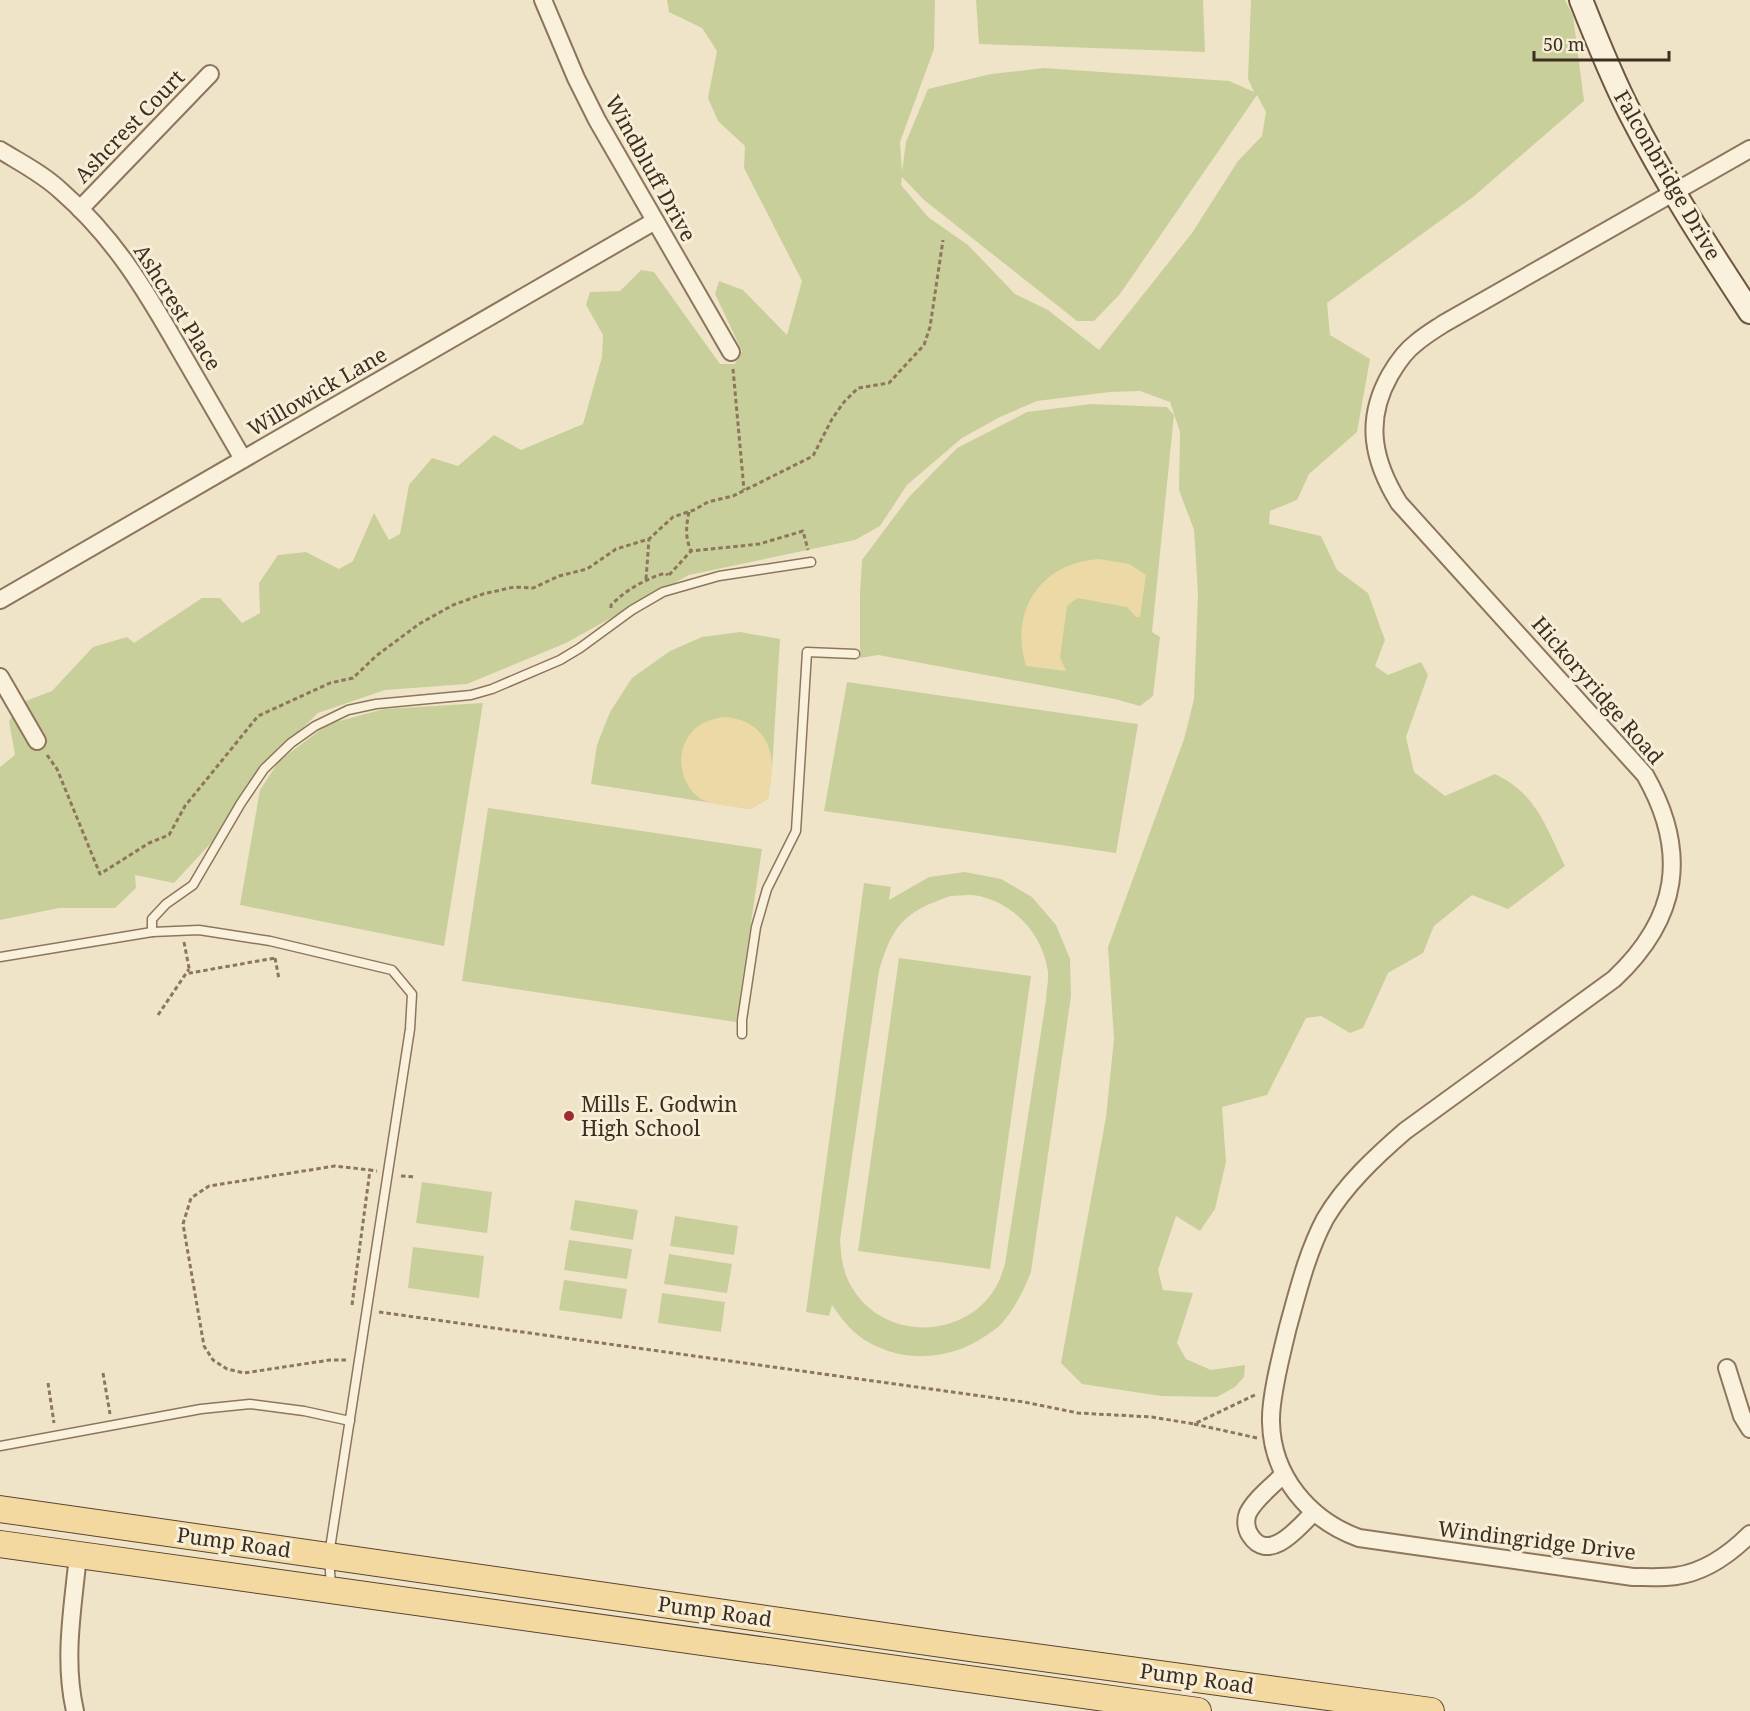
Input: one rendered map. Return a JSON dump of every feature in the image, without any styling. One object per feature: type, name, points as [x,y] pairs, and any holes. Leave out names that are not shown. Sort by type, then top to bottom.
[{"type":"main road","name":"Pump Road","points":[[0,1509],[1431,1711]]},
{"type":"main road","name":"Pump Road","points":[[0,1544],[1198,1711]]},
{"type":"street","name":"Windbluff Drive","points":[[543,0],[576,78],[731,352]]},
{"type":"street","name":"Falconbridge Drive","points":[[1581,0],[1608,68],[1631,115],[1675,192],[1750,312]]},
{"type":"street","name":"Ashcrest Court","points":[[80,209],[210,74]]},
{"type":"street","name":"Hickoryridge Road","points":[[1298,1496],[1283,1475],[1274,1450],[1271,1415],[1302,1272],[1325,1219],[1348,1187],[1373,1159],[1404,1131],[1614,979],[1635,959],[1648,941],[1663,911],[1671,871],[1671,847],[1667,824],[1658,799],[1644,775],[1399,503],[1385,481],[1376,449],[1374,429],[1383,388],[1397,363],[1415,343],[1443,324],[1750,149]]},
{"type":"street","name":"Ashcrest Place","points":[[0,150],[40,174],[80,209],[125,259],[145,289],[243,459]]},
{"type":"street","name":"Willowick Lane","points":[[0,600],[656,221]]},
{"type":"street","points":[[0,677],[37,741]]},
{"type":"street","points":[[1727,1368],[1742,1416],[1750,1429]]},
{"type":"street","points":[[1283,1475],[1249,1510],[1246,1526],[1254,1540],[1269,1546],[1278,1544],[1314,1512]]},
{"type":"street","name":"Windingridge Drive","points":[[1298,1496],[1340,1532],[1359,1538],[1633,1577],[1677,1576],[1696,1570],[1730,1552],[1750,1534]]},
{"type":"street","points":[[75,1711],[70,1681],[69,1651],[78,1555]]},
{"type":"lane","points":[[152,932],[152,919],[166,904],[193,885],[241,803],[264,769],[291,743],[315,726],[348,710],[376,704],[471,695],[492,689],[560,660],[632,610],[663,592],[719,576],[811,562]]},
{"type":"lane","points":[[742,1034],[742,1020],[756,927],[767,889],[796,831],[807,652],[855,654]]},
{"type":"lane","points":[[0,957],[152,932],[199,930],[273,941],[392,970],[412,994],[410,1029],[329,1555],[331,1590]]},
{"type":"lane","points":[[0,1446],[201,1408],[250,1404],[304,1411],[350,1421]]},
{"type":"path","points":[[37,741],[57,770],[100,874],[149,843],[169,835],[184,806],[258,716],[330,683],[353,678],[376,656],[402,637],[453,605],[483,594],[514,587],[533,588],[559,576],[587,569],[616,549],[649,539],[673,517],[708,502],[733,496],[813,456],[832,419],[858,388],[889,383],[924,345],[930,327],[943,240]]},
{"type":"path","points":[[731,352],[744,490]]},
{"type":"path","points":[[689,512],[686,529],[692,551]]},
{"type":"path","points":[[669,575],[692,551],[759,544],[803,531],[811,562]]},
{"type":"path","points":[[646,579],[649,539]]},
{"type":"path","points":[[182,931],[190,973],[275,958]]},
{"type":"path","points":[[273,941],[279,979]]},
{"type":"path","points":[[158,1015],[189,968]]},
{"type":"path","points":[[346,1360],[330,1360],[244,1373],[227,1369],[213,1360],[204,1346],[183,1224],[191,1198],[209,1186],[335,1166],[415,1177]]},
{"type":"path","points":[[370,1170],[352,1309],[1024,1402],[1078,1413],[1152,1417],[1273,1441]]},
{"type":"path","points":[[103,1373],[110,1416]]},
{"type":"path","points":[[48,1383],[54,1425]]},
{"type":"path","points":[[1194,1424],[1276,1385]]},
{"type":"green space","points":[[667,0],[935,0],[934,49],[900,142],[902,172],[906,142],[928,89],[991,74],[1044,68],[1229,81],[1254,92],[1248,79],[1251,0],[1565,0],[1573,16],[1584,101],[1473,197],[1327,303],[1330,335],[1370,359],[1357,432],[1309,474],[1297,500],[1270,511],[1269,524],[1321,536],[1337,570],[1368,593],[1385,640],[1375,666],[1388,675],[1421,662],[1428,675],[1406,737],[1414,772],[1445,796],[1495,774],[1509,782],[1521,791],[1539,813],[1565,866],[1508,909],[1472,895],[1434,926],[1423,953],[1388,973],[1363,1028],[1350,1033],[1321,1016],[1306,1018],[1267,1095],[1222,1107],[1226,1162],[1215,1209],[1200,1231],[1176,1216],[1158,1270],[1163,1290],[1193,1293],[1177,1343],[1186,1359],[1211,1370],[1245,1365],[1244,1377],[1235,1387],[1217,1397],[1161,1396],[1082,1384],[1061,1363],[1106,1117],[1114,1039],[1108,947],[1184,739],[1194,699],[1198,594],[1194,530],[1179,490],[1180,432],[1170,402],[1140,391],[1110,392],[1037,401],[1000,417],[962,438],[907,485],[880,526],[855,540],[689,575],[566,643],[467,684],[385,690],[318,713],[247,784],[222,831],[174,883],[135,875],[136,888],[115,908],[59,908],[0,920],[0,767],[15,755],[9,721],[23,702],[52,691],[93,647],[127,637],[134,643],[202,598],[220,598],[242,623],[260,613],[259,583],[278,555],[306,552],[339,569],[353,561],[374,513],[389,540],[400,534],[409,485],[432,458],[458,466],[494,435],[521,450],[583,424],[602,357],[603,335],[586,305],[590,292],[620,291],[641,270],[654,272],[720,364],[735,364],[742,351],[715,294],[719,281],[743,290],[787,335],[802,281],[744,168],[745,146],[718,121],[708,98],[717,51],[702,28],[669,12]],"holes":[[[1257,95],[1266,112],[1262,136],[1238,161],[1192,233],[1099,350],[1048,310],[1015,294],[968,245],[928,217],[901,185],[902,177],[924,200],[1077,321],[1094,321],[1120,294]]]},
{"type":"green space","points":[[976,0],[1203,0],[1205,52],[979,44]]},
{"type":"green space","points":[[1091,404],[1167,407],[1174,415],[1152,632],[1160,637],[1153,696],[1140,706],[1115,699],[878,655],[860,658],[862,560],[909,497],[957,448],[1027,412]]},
{"type":"green space","points":[[740,632],[780,639],[768,799],[750,809],[591,784],[597,745],[610,712],[632,678],[670,651],[702,637]]},
{"type":"green space","points":[[847,682],[1138,724],[1116,853],[824,811]]},
{"type":"green space","points":[[483,703],[444,946],[240,905],[260,790],[279,761],[328,724],[384,709]]},
{"type":"green space","points":[[488,808],[762,849],[736,1022],[462,981]]},
{"type":"green space","points":[[965,872],[1001,879],[1032,897],[1056,925],[1070,959],[1071,996],[1031,1272],[1028,1279],[1007,1317],[987,1335],[974,1343],[945,1354],[915,1356],[885,1350],[864,1340],[849,1327],[832,1305],[829,1316],[806,1312],[864,883],[891,887],[889,900],[929,877]],"holes":[[[951,896],[979,896],[992,900],[1015,914],[1025,923],[1040,946],[1045,958],[1048,979],[1002,1274],[994,1290],[980,1306],[963,1318],[943,1325],[923,1327],[903,1325],[884,1318],[867,1306],[853,1289],[847,1277],[840,1240],[879,971],[884,955],[895,931],[911,914]]]},
{"type":"green space","points":[[899,958],[1031,976],[990,1269],[858,1251]]},
{"type":"green space","points":[[422,1182],[492,1192],[487,1233],[416,1223]]},
{"type":"green space","points":[[575,1200],[638,1210],[633,1240],[570,1230]]},
{"type":"green space","points":[[675,1216],[738,1226],[734,1255],[670,1246]]},
{"type":"green space","points":[[569,1240],[632,1249],[627,1279],[564,1270]]},
{"type":"green space","points":[[413,1247],[484,1256],[479,1298],[408,1288]]},
{"type":"green space","points":[[669,1254],[732,1264],[727,1293],[664,1284]]},
{"type":"green space","points":[[564,1280],[627,1289],[622,1319],[559,1310]]},
{"type":"green space","points":[[662,1293],[725,1302],[721,1332],[658,1323]]},
{"type":"sand","points":[[1099,559],[1129,564],[1146,575],[1140,617],[1136,617],[1127,607],[1077,598],[1067,606],[1060,657],[1066,671],[1026,666],[1022,645],[1022,626],[1026,609],[1034,593],[1046,580],[1061,570],[1079,562]]},
{"type":"sand","points":[[723,717],[744,721],[752,726],[760,732],[769,748],[772,777],[768,799],[750,809],[701,799],[687,784],[683,774],[682,753],[690,735],[703,723]]},
{"type":"place","name":"Mills E. Godwin High School","points":[[569,1116]]}]
